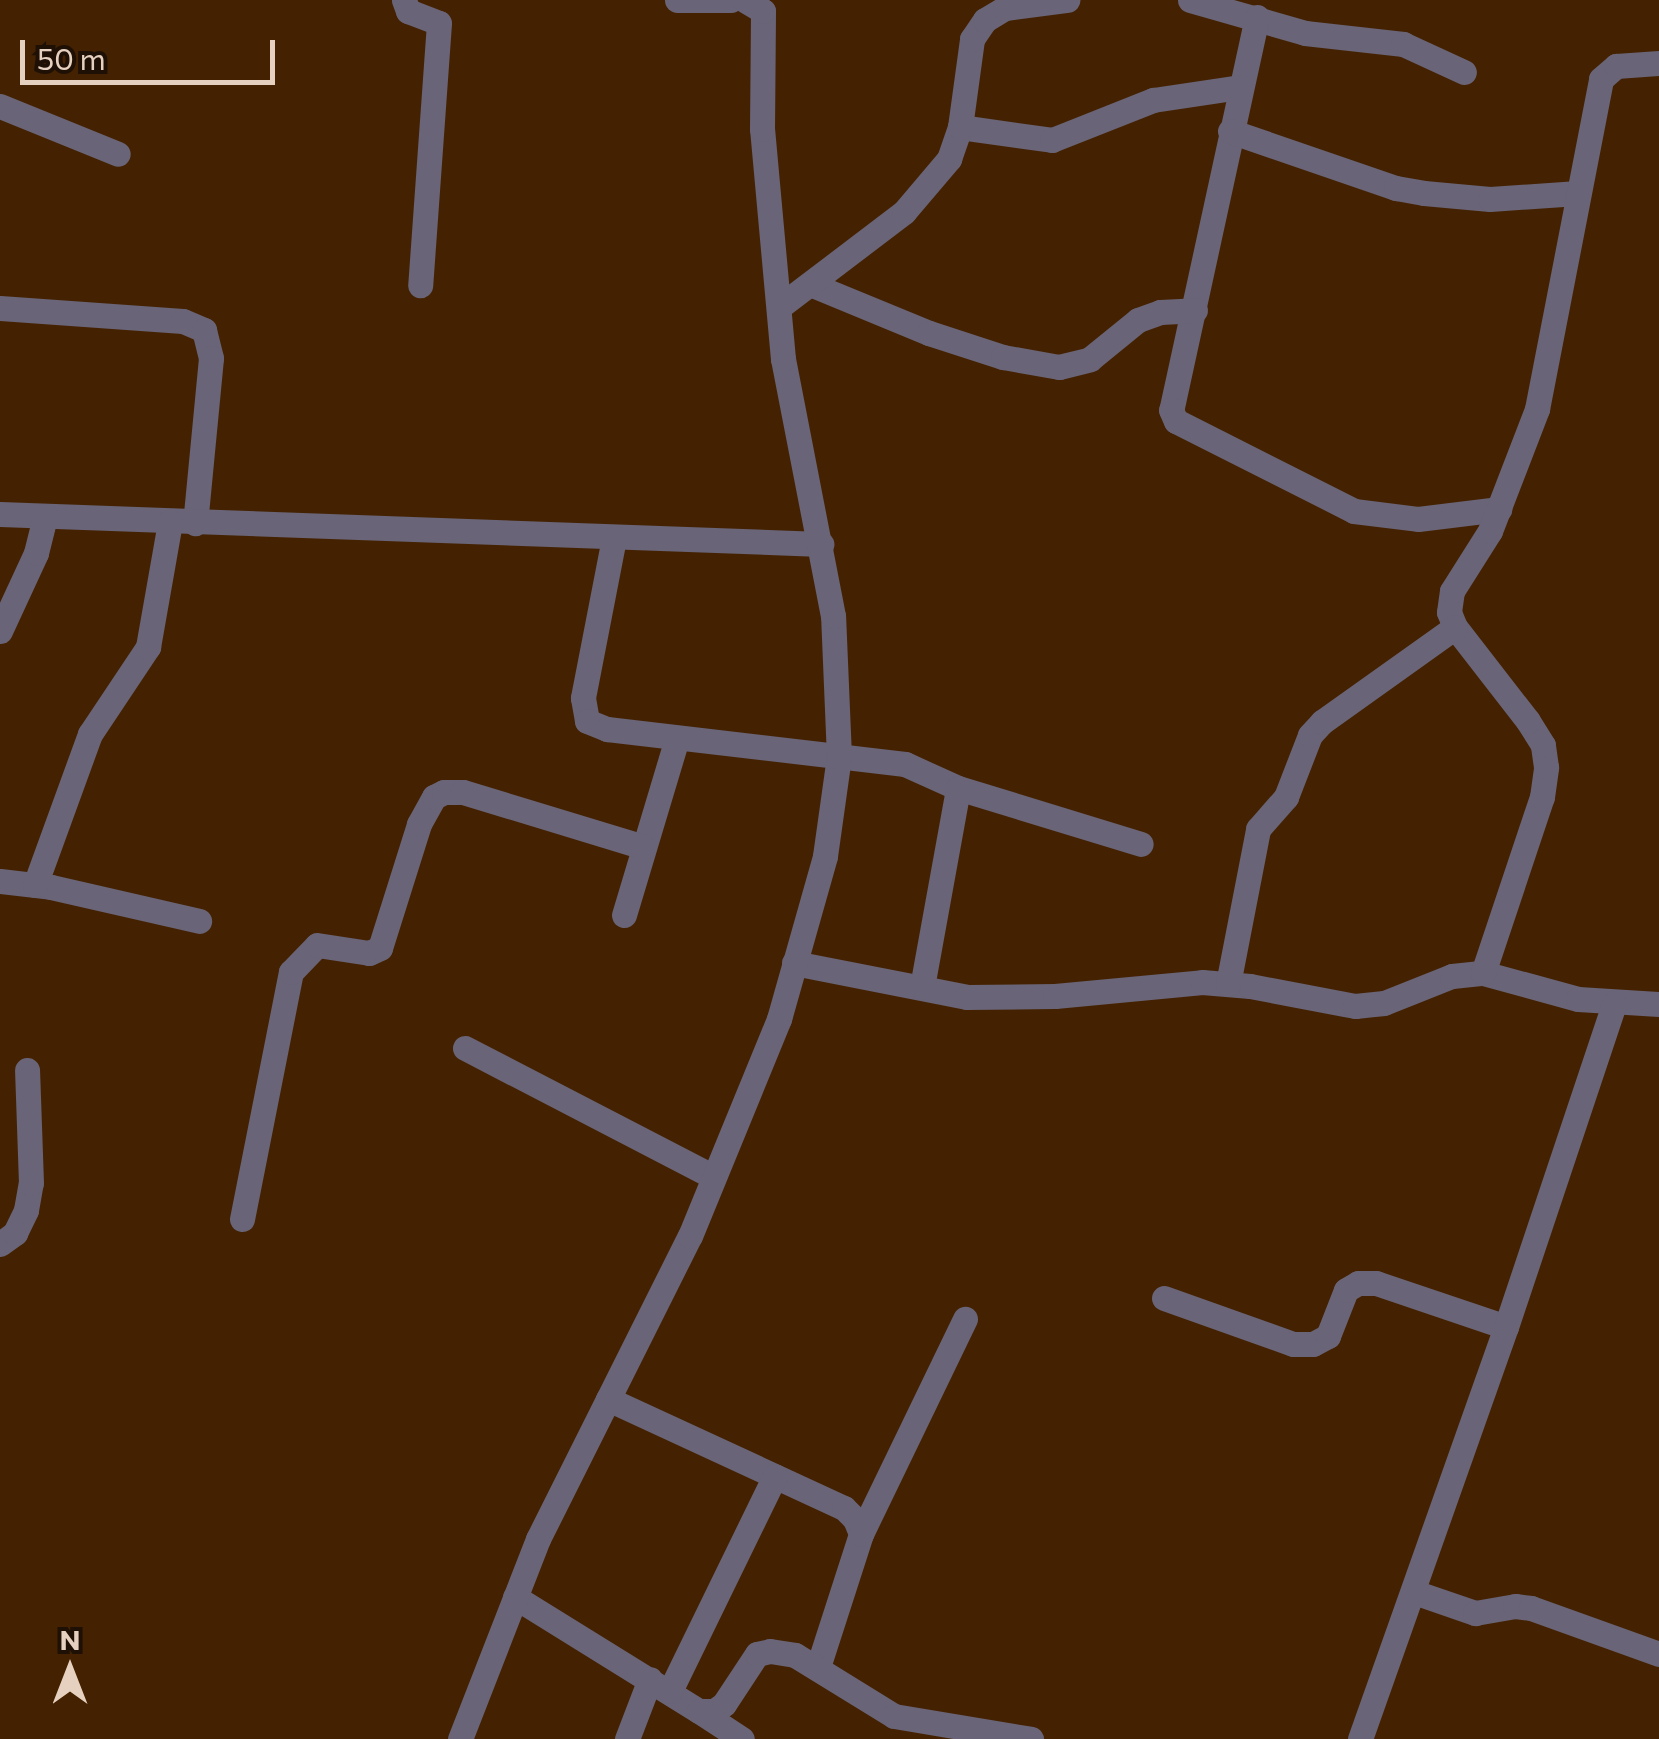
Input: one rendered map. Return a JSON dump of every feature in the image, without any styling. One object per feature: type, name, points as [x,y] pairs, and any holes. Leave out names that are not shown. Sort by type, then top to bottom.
[{"type":"street","points":[[404,0],[408,11],[438,23],[420,285]]},
{"type":"street","points":[[677,0],[730,0]]},
{"type":"street","points":[[460,1739],[538,1539],[608,1399],[705,1173],[780,1019],[824,856],[839,757],[834,616],[793,422],[762,129],[763,11],[745,0]]},
{"type":"street","points":[[780,308],[904,212],[930,186],[949,159],[960,126],[972,39],[985,20],[1005,8],[1067,0]]},
{"type":"street","points":[[1190,0],[1305,33],[1404,44],[1464,72]]},
{"type":"street","points":[[1256,17],[1195,310],[1170,410],[1176,421],[1354,511],[1418,519],[1499,508]]},
{"type":"street","points":[[1483,974],[1542,797],[1546,767],[1543,745],[1528,721],[1455,627],[1449,612],[1452,591],[1499,508],[1536,408],[1601,79],[1616,66],[1659,64]]},
{"type":"street","points":[[960,126],[1052,140],[1153,100],[1240,87]]},
{"type":"street","points":[[0,106],[118,154]]},
{"type":"street","points":[[1230,130],[1396,188],[1490,200],[1578,193]]},
{"type":"street","points":[[810,284],[930,333],[1003,356],[1060,367],[1090,359],[1138,320],[1160,312],[1195,310]]},
{"type":"street","points":[[0,308],[183,321],[204,330],[211,358],[183,523],[148,647],[90,734],[35,885]]},
{"type":"street","points":[[0,514],[821,544]]},
{"type":"street","points":[[0,631],[36,552],[45,516]]},
{"type":"street","points":[[614,538],[583,711],[587,721],[607,730],[881,759],[921,768],[958,788],[1141,844]]},
{"type":"street","points":[[1228,984],[1258,830],[1286,797],[1310,735],[1322,722],[1455,627]]},
{"type":"street","points":[[624,915],[677,738]]},
{"type":"street","points":[[922,987],[958,788]]},
{"type":"street","points":[[242,1219],[291,972],[317,945],[369,953],[380,948],[419,824],[434,797],[444,792],[463,792],[644,847]]},
{"type":"street","points":[[0,880],[200,921]]},
{"type":"street","points":[[794,963],[966,997],[1008,998],[1156,984],[1228,984],[1355,1006],[1384,1004],[1452,976],[1483,974],[1578,1000],[1659,1004]]},
{"type":"street","points":[[1360,1739],[1506,1326],[1614,1004]]},
{"type":"street","points":[[465,1048],[705,1173]]},
{"type":"street","points":[[0,1244],[15,1233],[26,1210],[30,1183],[28,1070]]},
{"type":"street","points":[[1164,1298],[1293,1344],[1313,1344],[1328,1336],[1346,1290],[1358,1283],[1376,1283],[1506,1326]]},
{"type":"street","points":[[818,1667],[861,1534],[964,1319]]},
{"type":"street","points":[[608,1399],[844,1508],[861,1534]]},
{"type":"street","points":[[627,1739],[775,1476]]},
{"type":"street","points":[[1414,1592],[1475,1613],[1515,1606],[1531,1608],[1659,1654]]},
{"type":"street","points":[[515,1597],[742,1739]]},
{"type":"street","points":[[699,1711],[714,1711],[724,1704],[758,1654],[794,1655],[894,1716],[1031,1739]]}]
